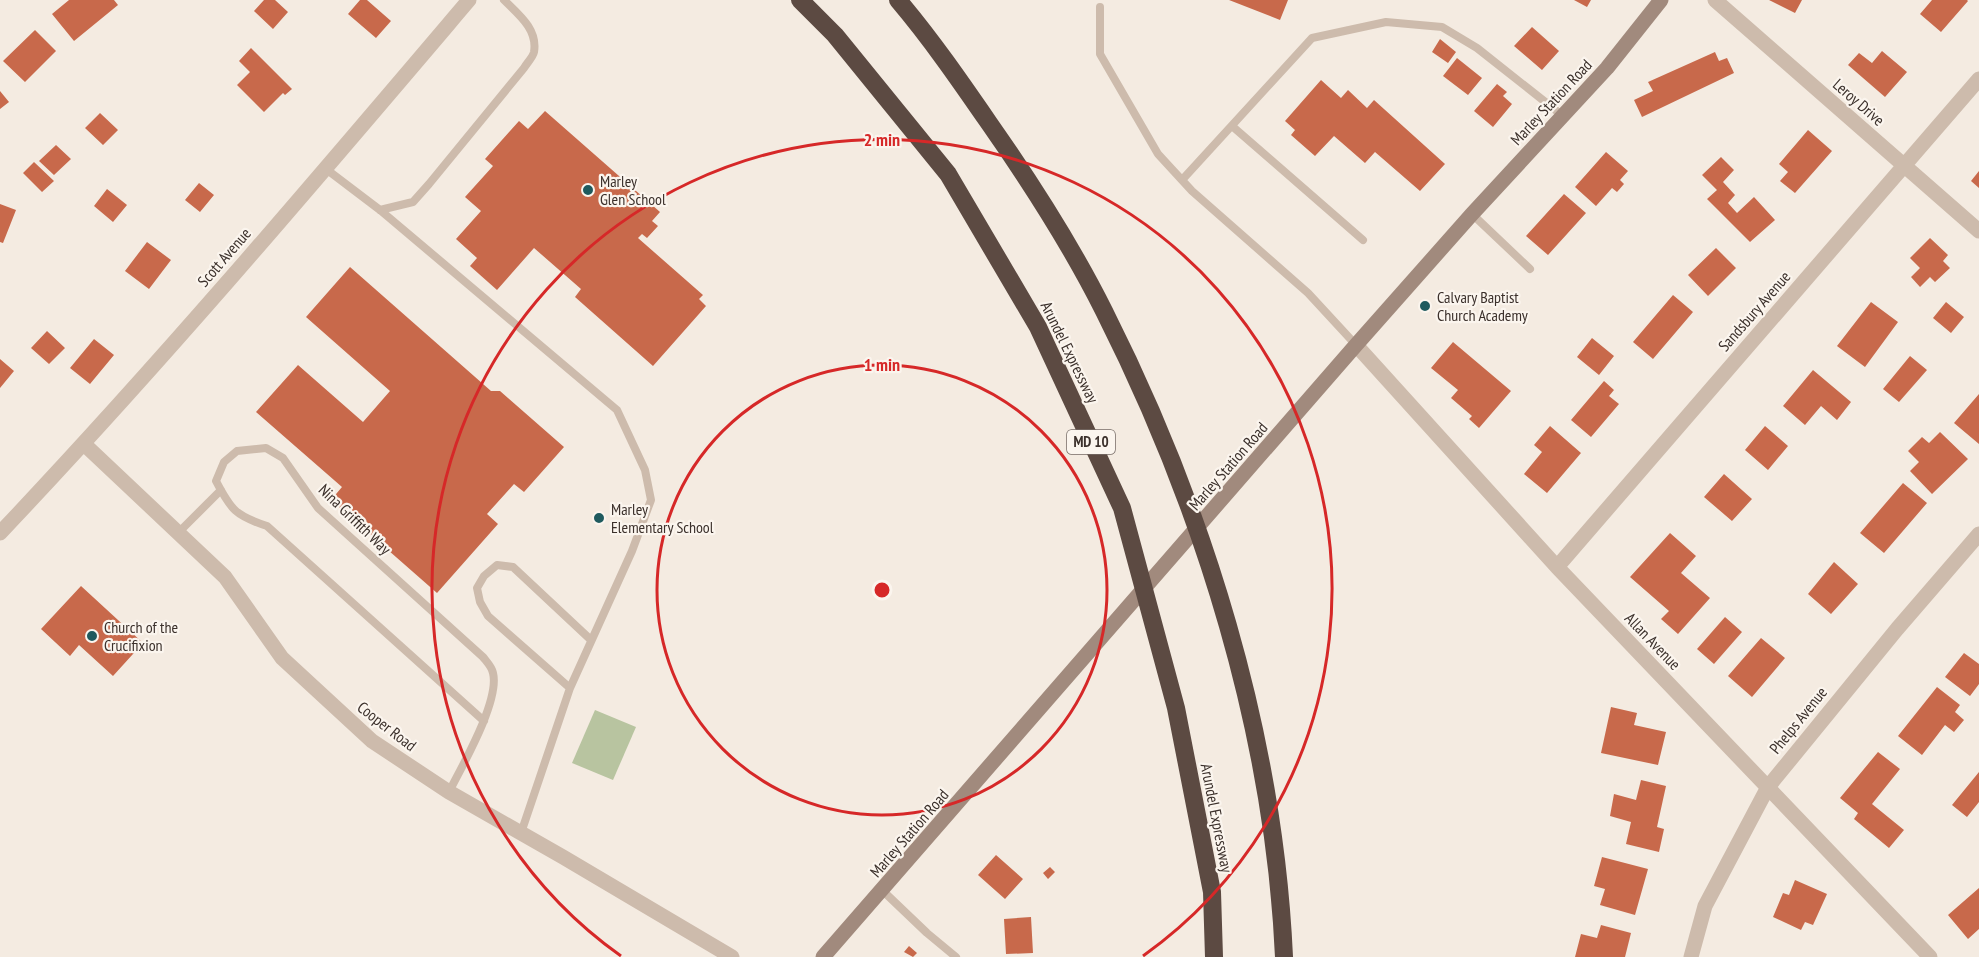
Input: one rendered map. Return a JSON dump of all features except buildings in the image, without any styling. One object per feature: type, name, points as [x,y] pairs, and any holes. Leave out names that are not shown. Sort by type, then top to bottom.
[{"type":"highway","name":"Arundel Expressway","points":[[800,0],[835,35],[948,174],[1038,327],[1122,508],[1176,708],[1212,892],[1214,957]]},
{"type":"highway","points":[[898,0],[952,69],[1046,207],[1103,309],[1131,367],[1179,482],[1227,626],[1255,739],[1275,855],[1284,957]]},
{"type":"main road","name":"Marley Station Road","points":[[823,957],[883,891],[1356,345],[1472,214],[1615,59],[1660,0]]},
{"type":"street","name":"Scott Avenue","points":[[0,533],[84,444],[326,168],[469,0]]},
{"type":"street","name":"Leroy Drive","points":[[1715,0],[1979,231]]},
{"type":"street","name":"Sandsbury Avenue","points":[[1557,567],[1979,79]]},
{"type":"street","name":"Allan Avenue","points":[[1356,345],[1557,567],[1930,957]]},
{"type":"street","name":"Cooper Road","points":[[84,444],[225,577],[282,658],[372,741],[449,792],[732,957]]},
{"type":"street","name":"Phelps Avenue","points":[[1691,957],[1705,906],[1768,787],[1897,629],[1979,534]]},
{"type":"lane","points":[[380,210],[413,202],[534,53],[529,26],[504,0]]},
{"type":"lane","points":[[1100,7],[1100,54],[1158,154],[1182,180],[1308,293],[1356,345]]},
{"type":"lane","points":[[1182,180],[1312,38],[1386,22],[1442,27],[1477,48],[1563,116]]},
{"type":"lane","points":[[1232,126],[1363,240]]},
{"type":"lane","points":[[326,168],[380,210],[617,410],[645,470],[651,500],[632,551],[570,688],[521,833]]},
{"type":"lane","points":[[1472,214],[1530,269]]},
{"type":"lane","name":"Nina Griffith Way","points":[[221,490],[216,482],[224,462],[237,451],[266,448],[283,458],[318,508],[483,657],[493,672],[494,687],[483,721],[449,792]]},
{"type":"lane","points":[[178,533],[221,490],[229,506],[246,519],[267,526],[483,721]]},
{"type":"lane","points":[[570,688],[488,616],[480,602],[477,588],[484,576],[497,565],[513,567],[591,640]]},
{"type":"lane","points":[[883,891],[956,957]]},
{"type":"green space","points":[[595,710],[636,727],[613,780],[572,763]]},
{"type":"place","name":"Marley Glen School","points":[[588,190]]},
{"type":"place","name":"Calvary Baptist Church Academy","points":[[1425,306]]},
{"type":"place","name":"Marley Elementary School","points":[[599,518]]},
{"type":"place","name":"Church of the Crucifixion","points":[[92,636]]}]
